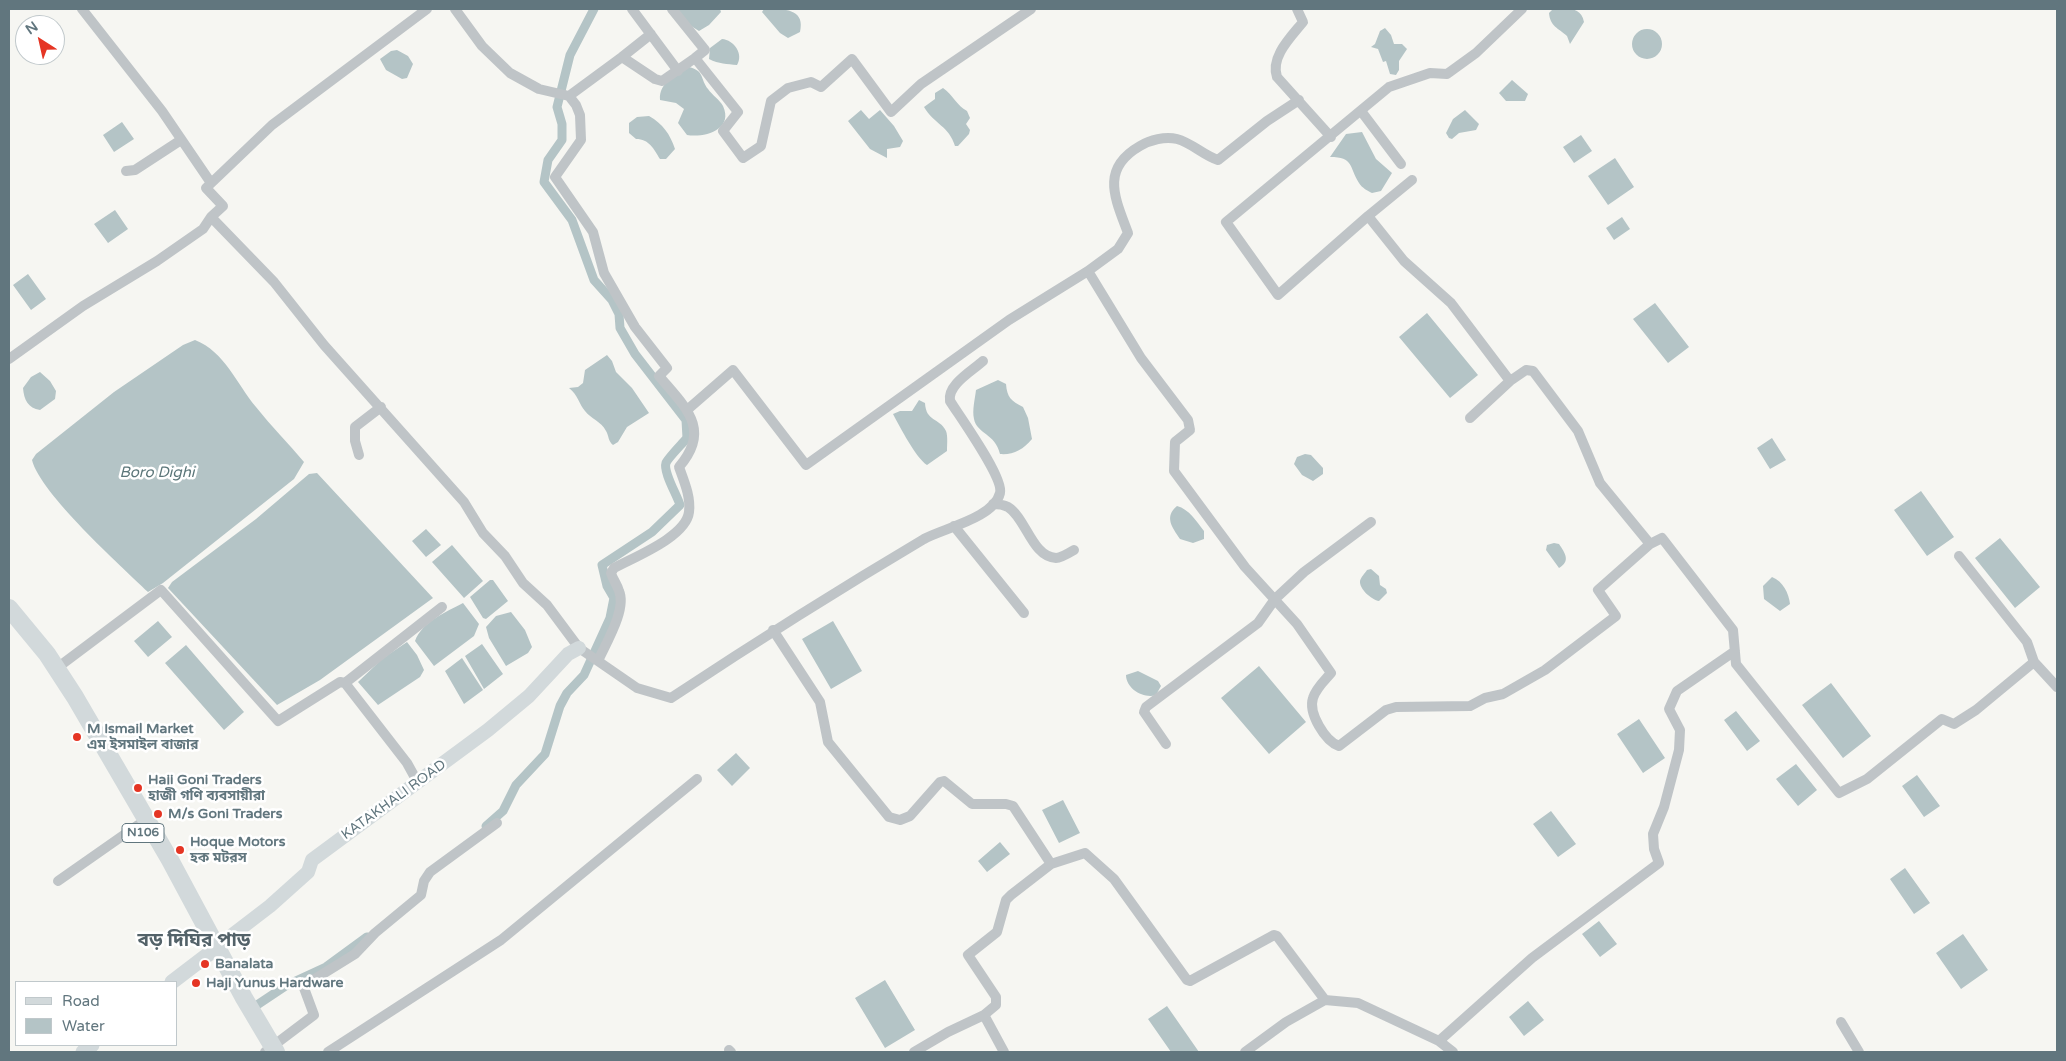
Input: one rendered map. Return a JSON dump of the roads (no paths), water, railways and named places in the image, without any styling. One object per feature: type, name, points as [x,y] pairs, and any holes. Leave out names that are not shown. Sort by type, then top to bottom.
[{"type":"highway","name":"N106","points":[[9,608],[57,668],[170,860],[214,950],[269,1051]]},
{"type":"highway","name":"N106","points":[[9,621],[49,671],[93,742],[138,825],[214,950]]},
{"type":"main road","points":[[173,981],[214,950]]},
{"type":"street","points":[[82,9],[162,111],[210,183]]},
{"type":"street","points":[[9,358],[83,306],[157,261],[203,229],[211,217],[223,206],[206,188],[210,183],[272,125],[427,9]]},
{"type":"street","points":[[455,9],[482,46],[510,73],[539,89],[569,96],[580,115],[581,140],[555,177],[593,232],[604,274],[634,327],[667,368],[659,376],[687,410],[693,422],[696,437],[689,456],[679,467],[689,498],[688,518],[680,530],[669,538],[614,568],[611,573],[620,592],[620,605],[616,622],[598,660]]},
{"type":"street","points":[[632,9],[678,71]]},
{"type":"street","points":[[622,57],[658,81],[666,79],[705,50],[672,9]]},
{"type":"street","points":[[695,58],[738,112],[723,131],[743,158],[761,146],[771,101],[788,88],[811,82],[821,87],[852,58],[891,112],[922,84],[1031,9]]},
{"type":"street","points":[[1297,9],[1302,16],[1303,22],[1286,44],[1275,63],[1274,70],[1277,77],[1331,137]]},
{"type":"street","points":[[1412,180],[1278,295],[1226,222],[1331,137],[1389,87],[1430,73],[1447,74],[1476,53],[1522,9]]},
{"type":"street","points":[[569,96],[651,34]]},
{"type":"street","points":[[687,410],[733,370],[806,465],[1009,320],[1118,249],[1128,233],[1117,205],[1113,178],[1117,165],[1126,154],[1146,142],[1160,139],[1176,139],[1218,160],[1267,121],[1299,100]]},
{"type":"street","points":[[1361,111],[1401,164]]},
{"type":"street","points":[[126,172],[135,170],[181,140]]},
{"type":"street","points":[[1368,216],[1404,261],[1451,303],[1510,381]]},
{"type":"street","points":[[211,217],[274,282],[324,345],[464,502],[484,533],[505,556],[523,583],[547,605],[579,648],[637,688],[671,698],[773,630],[927,538],[972,519],[993,504],[1001,492],[994,469],[950,401],[949,395],[952,388],[983,361]]},
{"type":"street","points":[[1088,270],[1141,358],[1188,420],[1190,430],[1175,442],[1174,471],[1245,567],[1297,624],[1331,673],[1316,691],[1312,700],[1314,714],[1332,744],[1339,746],[1386,710],[1396,707],[1470,706],[1485,698],[1503,694],[1545,670],[1616,616],[1598,590],[1650,544],[1662,538],[1733,630],[1736,664],[1839,793],[1867,779],[1942,719],[1954,724],[1976,710],[2034,662]]},
{"type":"street","points":[[1470,418],[1510,381],[1526,370],[1532,371],[1578,431],[1600,483],[1650,544]]},
{"type":"street","points":[[359,455],[355,442],[355,427],[381,407]]},
{"type":"street","points":[[993,504],[1007,506],[1017,515],[1036,544],[1047,556],[1058,558],[1074,550]]},
{"type":"street","points":[[1166,744],[1144,712],[1146,707],[1258,623],[1275,599],[1304,572],[1371,522]]},
{"type":"street","points":[[954,526],[1024,613]]},
{"type":"street","points":[[1959,556],[2027,642],[2034,662],[2057,687]]},
{"type":"street","points":[[57,668],[161,590],[278,721],[340,682],[345,683],[442,607]]},
{"type":"street","points":[[773,630],[820,702],[828,742],[888,817],[900,820],[910,816],[940,782],[944,781],[972,804],[1006,804],[1013,806],[1051,864]]},
{"type":"street","name":"KATAKHALI ROAD","points":[[214,950],[270,906],[308,872],[312,860],[418,783],[529,696],[568,654],[579,648]]},
{"type":"street","points":[[1439,1041],[1532,958],[1659,863],[1654,849],[1653,834],[1664,807],[1679,750],[1680,730],[1669,709],[1677,690],[1735,651]]},
{"type":"street","points":[[345,683],[407,763],[418,783]]},
{"type":"street","points":[[328,1052],[501,940],[697,779]]},
{"type":"street","points":[[269,1051],[314,1015],[315,1013],[304,988],[305,985],[356,954],[375,933],[421,895],[424,881],[430,872],[498,822]]},
{"type":"street","points":[[58,881],[138,825]]},
{"type":"street","points":[[914,1052],[948,1032],[984,1015],[996,1005],[997,1001],[968,955],[997,932],[1008,897],[1051,864],[1081,854],[1089,854],[1114,879],[1188,981],[1274,935],[1277,936],[1325,1000]]},
{"type":"street","points":[[1245,1052],[1286,1022],[1325,1000],[1358,1003],[1439,1041],[1453,1052]]},
{"type":"street","points":[[984,1015],[1004,1052]]},
{"type":"street","points":[[1841,1022],[1859,1052]]},
{"type":"water","points":[[677,9],[720,9],[721,12],[709,25],[699,31],[691,26]]},
{"type":"water","points":[[764,9],[791,11],[796,14],[801,24],[800,32],[788,38],[780,33],[762,12]]},
{"type":"water","points":[[1553,9],[1577,11],[1582,17],[1584,22],[1570,44],[1567,36],[1551,21],[1549,13]]},
{"type":"water","points":[[1385,28],[1391,35],[1394,44],[1402,44],[1407,49],[1399,61],[1399,70],[1396,75],[1390,74],[1386,61],[1383,62],[1378,49],[1371,47],[1375,44],[1380,31]]},
{"type":"water","points":[[1647,29],[1658,33],[1662,44],[1658,55],[1647,59],[1636,55],[1632,44],[1636,33]]},
{"type":"water","points":[[722,39],[730,42],[737,48],[739,61],[737,65],[720,63],[709,59],[710,48]]},
{"type":"water","points":[[397,50],[408,56],[413,64],[407,78],[402,79],[386,70],[380,59],[391,51]]},
{"type":"water","points":[[689,67],[700,73],[708,89],[723,106],[724,121],[716,131],[694,136],[687,135],[678,123],[684,109],[676,103],[660,100],[660,94],[665,84]]},
{"type":"water","points":[[1512,80],[1528,94],[1525,101],[1506,101],[1499,93]]},
{"type":"water","points":[[943,88],[967,111],[970,118],[966,124],[970,130],[969,134],[958,146],[955,146],[949,134],[924,107],[935,99],[935,93]]},
{"type":"water","points":[[861,110],[869,119],[880,110],[894,126],[903,141],[900,147],[887,149],[887,158],[870,149],[848,121]]},
{"type":"water","points":[[1465,110],[1479,124],[1476,130],[1459,133],[1452,139],[1449,138],[1446,133],[1453,119]]},
{"type":"water","points":[[649,116],[662,126],[675,149],[666,159],[660,159],[648,143],[641,139],[636,139],[629,133],[629,123],[637,117]]},
{"type":"water","points":[[122,122],[134,139],[114,152],[103,135]]},
{"type":"water","points":[[1362,132],[1376,159],[1392,173],[1381,191],[1372,193],[1365,189],[1359,183],[1347,161],[1338,157],[1330,157],[1346,134]]},
{"type":"water","points":[[1581,135],[1592,151],[1574,163],[1563,147]]},
{"type":"water","points":[[1615,158],[1634,187],[1608,205],[1588,176]]},
{"type":"water","points":[[115,210],[128,229],[108,243],[94,224]]},
{"type":"water","points":[[1622,217],[1630,229],[1614,240],[1606,228]]},
{"type":"water","points":[[28,274],[46,299],[31,310],[13,285]]},
{"type":"water","points":[[1655,303],[1689,347],[1668,363],[1633,319]]},
{"type":"water","points":[[1427,313],[1478,375],[1450,398],[1399,337]]},
{"type":"water","name":"Boro Dighi","points":[[195,340],[205,345],[222,360],[256,407],[304,462],[294,479],[163,583],[148,592],[65,509],[38,474],[32,460],[36,454],[114,392],[183,345]]},
{"type":"water","points":[[607,355],[612,361],[616,372],[632,388],[649,413],[627,427],[618,442],[613,445],[604,428],[587,414],[569,388],[578,387],[583,383],[585,370]]},
{"type":"water","points":[[40,372],[50,381],[56,391],[55,399],[40,410],[27,403],[23,388],[31,377]]},
{"type":"water","points":[[998,380],[1006,384],[1010,398],[1023,407],[1028,418],[1032,439],[1021,449],[1009,454],[1000,454],[998,447],[979,428],[973,416],[976,390]]},
{"type":"water","points":[[919,400],[925,403],[930,417],[940,423],[947,435],[947,451],[927,465],[913,449],[893,414],[900,411],[912,411]]},
{"type":"water","points":[[1772,438],[1786,460],[1770,469],[1757,448]]},
{"type":"water","points":[[1305,454],[1311,455],[1323,468],[1323,474],[1313,481],[1302,475],[1294,464],[1297,457]]},
{"type":"water","points":[[317,473],[433,598],[320,680],[277,705],[168,588],[172,582],[256,519],[309,474]]},
{"type":"water","points":[[1921,491],[1954,537],[1927,556],[1894,510]]},
{"type":"water","points":[[1177,506],[1185,510],[1196,520],[1204,531],[1204,539],[1193,543],[1180,539],[1172,526],[1170,518]]},
{"type":"water","points":[[426,529],[441,545],[426,557],[412,541]]},
{"type":"water","points":[[2000,538],[2040,587],[2015,608],[1975,558]]},
{"type":"water","points":[[1559,544],[1566,557],[1565,563],[1559,568],[1546,550],[1547,545]]},
{"type":"water","points":[[452,545],[483,581],[464,598],[432,562]]},
{"type":"water","points":[[1371,569],[1379,576],[1380,585],[1386,589],[1387,593],[1379,601],[1366,594],[1360,584],[1363,575],[1367,570]]},
{"type":"water","points":[[1772,577],[1787,592],[1790,604],[1780,611],[1764,599],[1763,586]]},
{"type":"water","points":[[490,580],[493,580],[508,601],[486,619],[483,618],[470,597]]},
{"type":"water","points":[[463,603],[479,624],[474,636],[434,666],[415,641],[418,634],[442,614]]},
{"type":"water","points":[[511,612],[525,630],[532,647],[528,653],[506,666],[489,638],[486,627],[496,616]]},
{"type":"water","points":[[158,621],[172,637],[148,657],[134,641]]},
{"type":"water","points":[[833,621],[862,671],[831,689],[802,639]]},
{"type":"water","points":[[407,642],[417,655],[424,670],[420,677],[378,705],[358,682],[382,659]]},
{"type":"water","points":[[482,644],[503,674],[484,689],[465,656]]},
{"type":"water","points":[[186,645],[244,712],[224,730],[165,663]]},
{"type":"water","points":[[462,658],[483,690],[464,704],[445,671]]},
{"type":"water","points":[[1259,666],[1306,722],[1269,754],[1221,698]]},
{"type":"water","points":[[1138,671],[1158,681],[1161,686],[1156,695],[1146,696],[1136,692],[1129,685],[1126,675]]},
{"type":"water","points":[[1831,683],[1871,736],[1843,758],[1802,705]]},
{"type":"water","points":[[1736,711],[1760,741],[1747,751],[1724,720]]},
{"type":"water","points":[[1639,719],[1665,758],[1643,773],[1617,734]]},
{"type":"water","points":[[736,753],[750,768],[732,786],[717,770]]},
{"type":"water","points":[[1796,764],[1817,790],[1798,806],[1776,779]]},
{"type":"water","points":[[1917,775],[1940,806],[1924,817],[1902,786]]},
{"type":"water","points":[[1063,800],[1080,833],[1059,843],[1042,810]]},
{"type":"water","points":[[1551,811],[1576,844],[1558,857],[1533,824]]},
{"type":"water","points":[[1000,842],[1010,854],[987,872],[978,861]]},
{"type":"water","points":[[1905,868],[1930,903],[1914,914],[1890,879]]},
{"type":"water","points":[[1599,921],[1617,944],[1600,957],[1582,934]]},
{"type":"water","points":[[1963,934],[1988,970],[1961,989],[1936,953]]},
{"type":"water","points":[[885,980],[915,1030],[885,1048],[855,998]]},
{"type":"water","points":[[1528,1001],[1544,1020],[1524,1036],[1509,1017]]},
{"type":"water","points":[[1167,1006],[1199,1052],[1171,1052],[1148,1019]]},
{"type":"waterway","points":[[486,826],[503,811],[516,785],[545,754],[560,706],[567,693],[584,675],[610,618],[614,598],[607,586],[602,565],[652,532],[680,505],[668,478],[666,463],[687,438],[686,420],[635,354],[620,328],[619,314],[612,300],[594,280],[572,220],[544,182],[548,160],[562,140],[562,124],[557,107],[570,55],[594,9]]},
{"type":"waterway","points":[[257,1005],[287,985],[326,967],[367,937]]},
{"type":"place","name":"M Ismail Market এম ইসমাইল বাজার","points":[[77,737]]},
{"type":"place","name":"Haji Goni Traders হাজী গণি ব্যবসায়ীরা","points":[[138,788]]},
{"type":"place","name":"M/s Goni Traders","points":[[158,814]]},
{"type":"place","name":"Hoque Motors হক মটরস","points":[[180,850]]},
{"type":"place","name":"Banalata","points":[[205,964]]},
{"type":"place","name":"Haji Yunus Hardware","points":[[196,983]]},
{"type":"district","name":"বড় দিঘির পাড়","points":[[194,941]]}]
